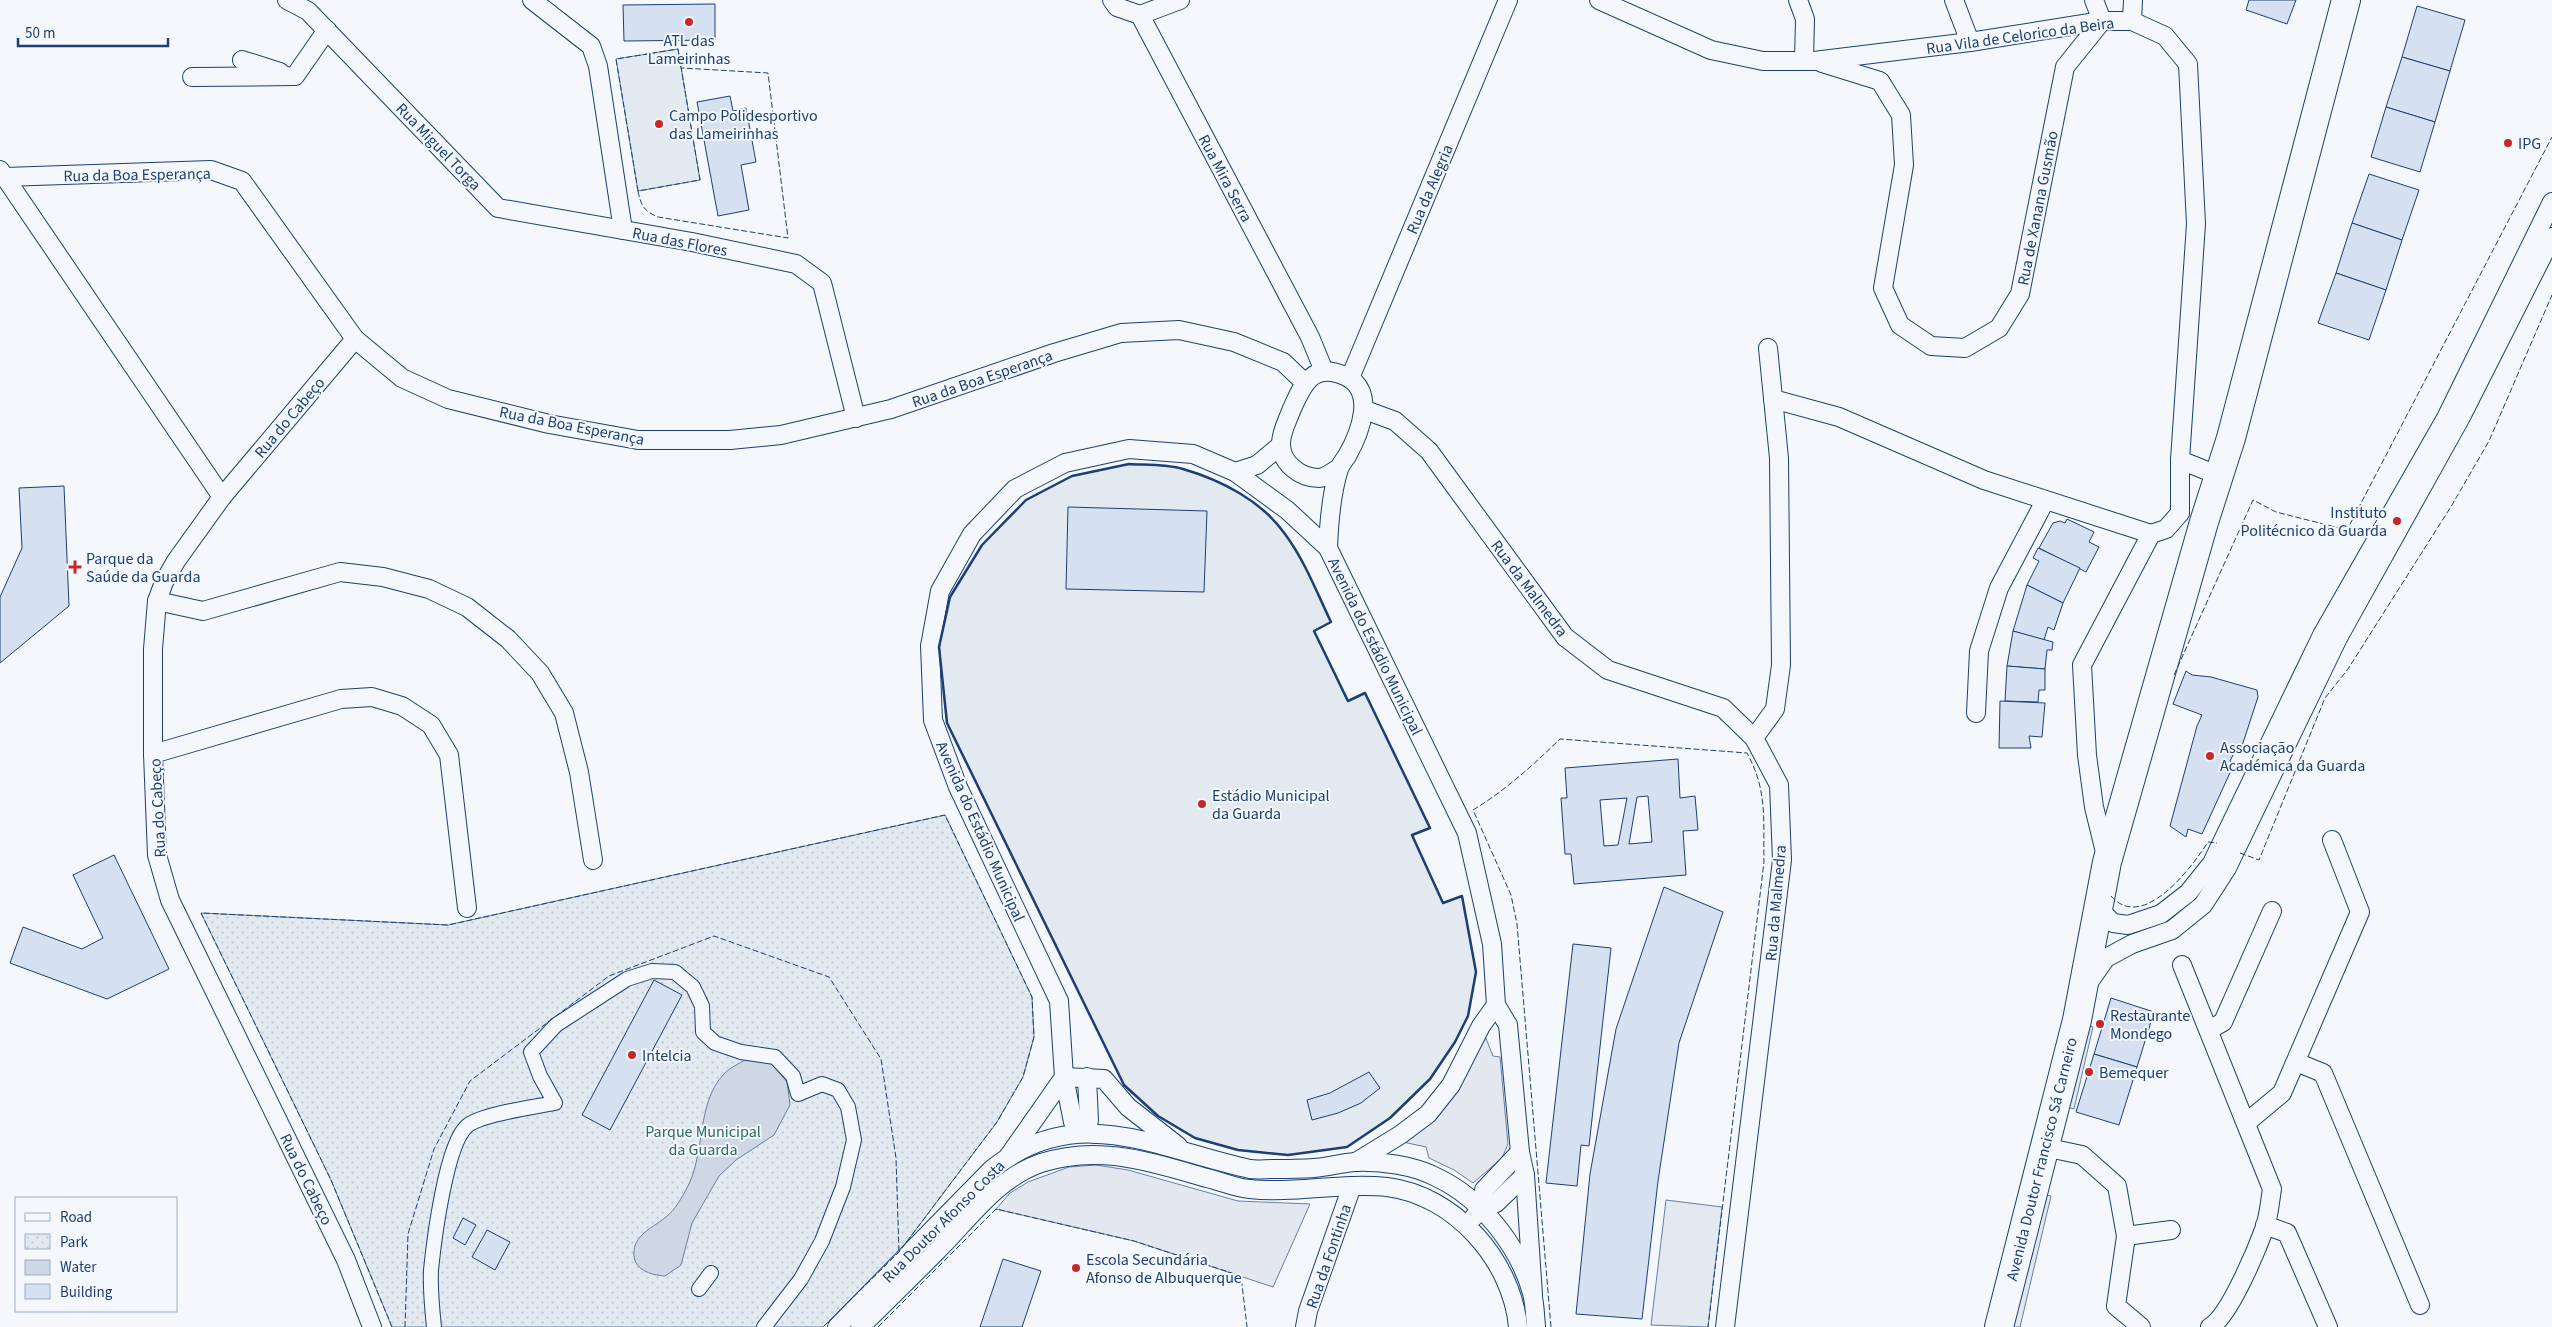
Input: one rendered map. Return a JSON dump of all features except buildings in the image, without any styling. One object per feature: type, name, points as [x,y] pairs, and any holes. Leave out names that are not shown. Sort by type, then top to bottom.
[{"type":"main road","name":"Avenida Doutor Francisco Sá Carneiro","points":[[1999,1327],[2083,991],[2098,952],[2106,916],[2107,862],[2192,518],[2220,476],[2346,0]]},
{"type":"street","name":"Rua Miguel Torga","points":[[287,0],[308,11],[498,208],[623,230]]},
{"type":"street","name":"Rua das Flores","points":[[532,0],[591,46],[598,66],[623,230],[796,264],[822,283],[856,418]]},
{"type":"street","points":[[1112,0],[1117,7],[1140,15],[1180,0]]},
{"type":"street","name":"Rua da Alegria","points":[[1350,378],[1508,0]]},
{"type":"street","name":"Rua Vila de Celorico da Beira","points":[[1598,0],[1711,50],[1763,61],[1809,61],[1970,42],[2102,22],[2132,21],[2165,36],[2188,64],[2196,224],[2180,460],[2192,518]]},
{"type":"street","points":[[1798,0],[1805,19],[1809,61]]},
{"type":"street","points":[[1954,0],[1970,42]]},
{"type":"street","points":[[2094,0],[2102,22]]},
{"type":"street","points":[[2132,0],[2132,21]]},
{"type":"street","name":"Rua Mira Serra","points":[[1140,15],[1310,337],[1324,371]]},
{"type":"street","name":"Rua de Xanana Gusmão","points":[[1809,61],[1880,81],[1901,115],[1904,165],[1883,288],[1900,325],[1931,346],[1965,348],[1999,328],[2020,294],[2065,68],[2102,22]]},
{"type":"street","points":[[295,76],[327,30]]},
{"type":"street","points":[[242,60],[295,76]]},
{"type":"street","points":[[192,77],[295,76]]},
{"type":"street","name":"Rua da Boa Esperança","points":[[2,174],[210,170],[242,182],[355,339],[402,378],[448,399],[550,424],[638,440],[730,440],[781,435],[891,409],[1121,332],[1179,330],[1234,342],[1283,362],[1304,382]]},
{"type":"street","points":[[2,174],[222,497]]},
{"type":"street","points":[[2098,952],[2132,944],[2172,930],[2203,905],[2322,635],[2446,418],[2552,202]]},
{"type":"street","points":[[2106,916],[2128,925],[2161,914],[2219,865],[2338,638],[2461,417],[2552,237]]},
{"type":"street","name":"Rua do Cabeço","points":[[355,339],[222,497],[176,561],[164,582],[157,601],[153,648],[153,754],[157,854],[170,900],[346,1260],[372,1327]]},
{"type":"street","points":[[1754,738],[1775,709],[1781,666],[1779,458],[1768,348]]},
{"type":"street","points":[[1328,548],[1330,516],[1339,468],[1348,455],[1365,410],[1362,392],[1350,378],[1338,373],[1324,371],[1304,382],[1282,431],[1281,445],[1288,465],[1303,475],[1321,478],[1339,468]]},
{"type":"street","points":[[1773,399],[1839,417],[1984,480],[2151,534],[2192,518]]},
{"type":"street","name":"Rua da Malmedra","points":[[1365,410],[1396,421],[1430,451],[1565,637],[1608,670],[1723,708],[1754,738],[1779,785],[1782,860],[1725,1327]]},
{"type":"street","points":[[1235,472],[1257,465],[1281,445]]},
{"type":"street","name":"Avenida do Estádio Municipal","points":[[1083,1133],[1073,1122],[1064,1077],[1059,1001],[958,787],[933,720],[930,646],[940,591],[972,534],[1015,489],[1065,463],[1129,449],[1193,454],[1235,472],[1287,510],[1328,548],[1467,833],[1492,944],[1496,1005],[1508,1025],[1520,1152],[1524,1175],[1533,1294]]},
{"type":"street","points":[[2180,460],[2220,476]]},
{"type":"street","points":[[1976,713],[1979,651],[1996,597],[2046,501]]},
{"type":"street","points":[[2107,862],[2094,807],[2088,755],[2082,665],[2151,534]]},
{"type":"street","points":[[157,601],[203,611],[340,572],[383,577],[429,589],[467,607],[508,639],[540,673],[564,713],[580,772],[593,860]]},
{"type":"street","points":[[153,754],[341,699],[372,697],[402,706],[431,725],[448,755],[467,908]]},
{"type":"street","points":[[2246,1123],[2282,1093],[2360,912],[2332,840]]},
{"type":"street","points":[[2208,1030],[2223,1022],[2272,911]]},
{"type":"street","points":[[2182,965],[2272,1189],[2265,1225],[2244,1276],[2217,1325]]},
{"type":"street","points":[[434,1327],[432,1270],[440,1204],[452,1153],[466,1127],[478,1120],[555,1103],[540,1076],[531,1052],[556,1025],[627,979],[652,970],[675,972],[693,987],[702,1006],[703,1032],[715,1043],[741,1052],[775,1057],[793,1076],[798,1094],[822,1084],[838,1090],[848,1107],[854,1140],[843,1187],[822,1241],[805,1271],[764,1327]]},
{"type":"street","points":[[1356,1162],[1400,1135],[1428,1114],[1451,1085],[1480,1026],[1496,1005]]},
{"type":"street","points":[[2296,1062],[2323,1073],[2420,1305]]},
{"type":"street","points":[[1008,1157],[1064,1077],[1104,1079],[1128,1107],[1182,1150]]},
{"type":"street","points":[[1085,1154],[1083,1133],[1089,1121],[1087,1077]]},
{"type":"street","name":"Rua Doutor Afonso Costa","points":[[837,1327],[991,1170],[1008,1157],[1042,1141],[1083,1133],[1119,1134],[1252,1169],[1312,1168],[1356,1162],[1405,1167],[1436,1176],[1481,1209],[1500,1230],[1521,1262],[1533,1294],[1536,1327]]},
{"type":"street","points":[[2044,1147],[2082,1155],[2117,1186],[2126,1236],[2116,1306],[2141,1327]]},
{"type":"street","points":[[1481,1209],[1484,1190],[1520,1152]]},
{"type":"street","name":"Rua Doutor Afonso Costa","points":[[860,1327],[1002,1183],[1039,1164],[1085,1154],[1144,1160],[1249,1189],[1314,1189],[1352,1186],[1388,1187],[1422,1198],[1448,1210],[1484,1245],[1506,1282],[1518,1327]]},
{"type":"street","points":[[1466,1226],[1481,1209],[1496,1203],[1524,1175]]},
{"type":"street","name":"Rua da Fontinha","points":[[1305,1327],[1308,1311],[1352,1186]]},
{"type":"street","points":[[2265,1225],[2288,1233],[2328,1327]]},
{"type":"street","points":[[2126,1236],[2171,1230]]},
{"type":"street","points":[[698,1289],[711,1273]]},
{"type":"green space","name":"Campo Polidesportivo das Lameirinhas","points":[[678,49],[700,180],[638,191],[616,59]]},
{"type":"green space","name":"Estádio Municipal da Guarda","points":[[1129,464],[1177,467],[1212,479],[1240,493],[1265,511],[1276,522],[1305,566],[1331,622],[1314,631],[1347,701],[1365,693],[1430,828],[1412,836],[1443,903],[1462,896],[1476,972],[1468,1016],[1455,1042],[1430,1079],[1390,1118],[1347,1147],[1288,1155],[1238,1150],[1195,1138],[1158,1116],[1124,1085],[947,723],[939,647],[950,597],[982,545],[1026,500],[1072,476]]},
{"type":"green space","name":"Parque Municipal da Guarda","points":[[945,815],[1032,997],[1034,1037],[1023,1077],[997,1122],[899,1252],[823,1327],[392,1327],[331,1180],[201,913],[448,925]]},
{"type":"green space","points":[[1666,1200],[1722,1207],[1708,1327],[1651,1325]]},
{"type":"shaded area","points":[[2077,1020],[2093,1027],[2074,1109],[2056,1104]]},
{"type":"shaded area","points":[[1481,1026],[1493,1056],[1500,1057],[1508,1144],[1502,1158],[1473,1183],[1454,1170],[1429,1158],[1426,1147],[1403,1142]]},
{"type":"shaded area","points":[[1096,1165],[1128,1170],[1238,1201],[1310,1204],[1273,1287],[1134,1241],[996,1209],[1010,1193],[1028,1182],[1069,1167]]},
{"type":"shaded area","points":[[2033,1193],[2051,1196],[2020,1327],[1999,1327]]},
{"type":"water","points":[[746,1059],[771,1063],[787,1082],[790,1105],[774,1135],[736,1160],[719,1176],[692,1223],[681,1265],[665,1276],[649,1273],[636,1263],[634,1257],[635,1245],[642,1235],[676,1207],[681,1199],[693,1174],[705,1113],[715,1086],[726,1072]]},
{"type":"fence","points":[[678,49],[700,180],[638,191],[616,59],[678,49]]},
{"type":"fence","points":[[638,191],[640,201],[644,207],[649,213],[658,217],[788,238],[768,73],[682,68]]},
{"type":"fence","points":[[2174,675],[2253,500],[2276,512],[2347,530],[2552,137]]},
{"type":"fence","points":[[2240,853],[2259,860],[2325,698],[2348,669],[2452,505],[2489,441],[2552,295]]},
{"type":"fence","points":[[1551,1327],[1517,924],[1511,895],[1473,810],[1518,777],[1560,739],[1747,753],[1758,780],[1763,806],[1764,862],[1708,1327]]},
{"type":"fence","points":[[392,1327],[331,1180],[201,913],[448,925],[945,815],[1032,997],[1034,1037],[1023,1077],[997,1122],[899,1252],[823,1327]]},
{"type":"fence","points":[[2111,896],[2124,905],[2137,907],[2152,902],[2179,880],[2208,842],[2217,843]]},
{"type":"fence","points":[[405,1327],[408,1234],[434,1149],[470,1081],[609,976],[714,936],[829,977],[881,1059],[896,1158],[899,1252]]},
{"type":"fence","points":[[878,1327],[996,1209],[1134,1241],[1241,1276],[1247,1327]]},
{"type":"wall","points":[[1129,464],[1177,467],[1212,479],[1240,493],[1265,511],[1276,522],[1305,566],[1331,622],[1314,631],[1348,701],[1365,693],[1430,828],[1412,835],[1443,903],[1462,896],[1476,972],[1468,1016],[1455,1042],[1430,1079],[1390,1118],[1347,1147],[1288,1155],[1238,1150],[1195,1138],[1158,1116],[1124,1085],[947,723],[939,647],[950,597],[982,545],[1026,500],[1072,476],[1129,464]]},
{"type":"place","name":"ATL das Lameirinhas","points":[[689,22]]},
{"type":"place","name":"Campo Polidesportivo das Lameirinhas","points":[[659,124]]},
{"type":"place","name":"IPG","points":[[2508,143]]},
{"type":"place","name":"Instituto Politécnico da Guarda","points":[[2397,521]]},
{"type":"place","name":"Parque da Saúde da Guarda","points":[[75,567]]},
{"type":"place","name":"Associação Académica da Guarda","points":[[2210,756]]},
{"type":"place","name":"Estádio Municipal da Guarda","points":[[1202,804]]},
{"type":"place","name":"Restaurante Mondego","points":[[2100,1024]]},
{"type":"place","name":"Intelcia","points":[[632,1055]]},
{"type":"place","name":"Bemequer","points":[[2089,1072]]},
{"type":"place","name":"Escola Secundária Afonso de Albuquerque","points":[[1076,1268]]}]
